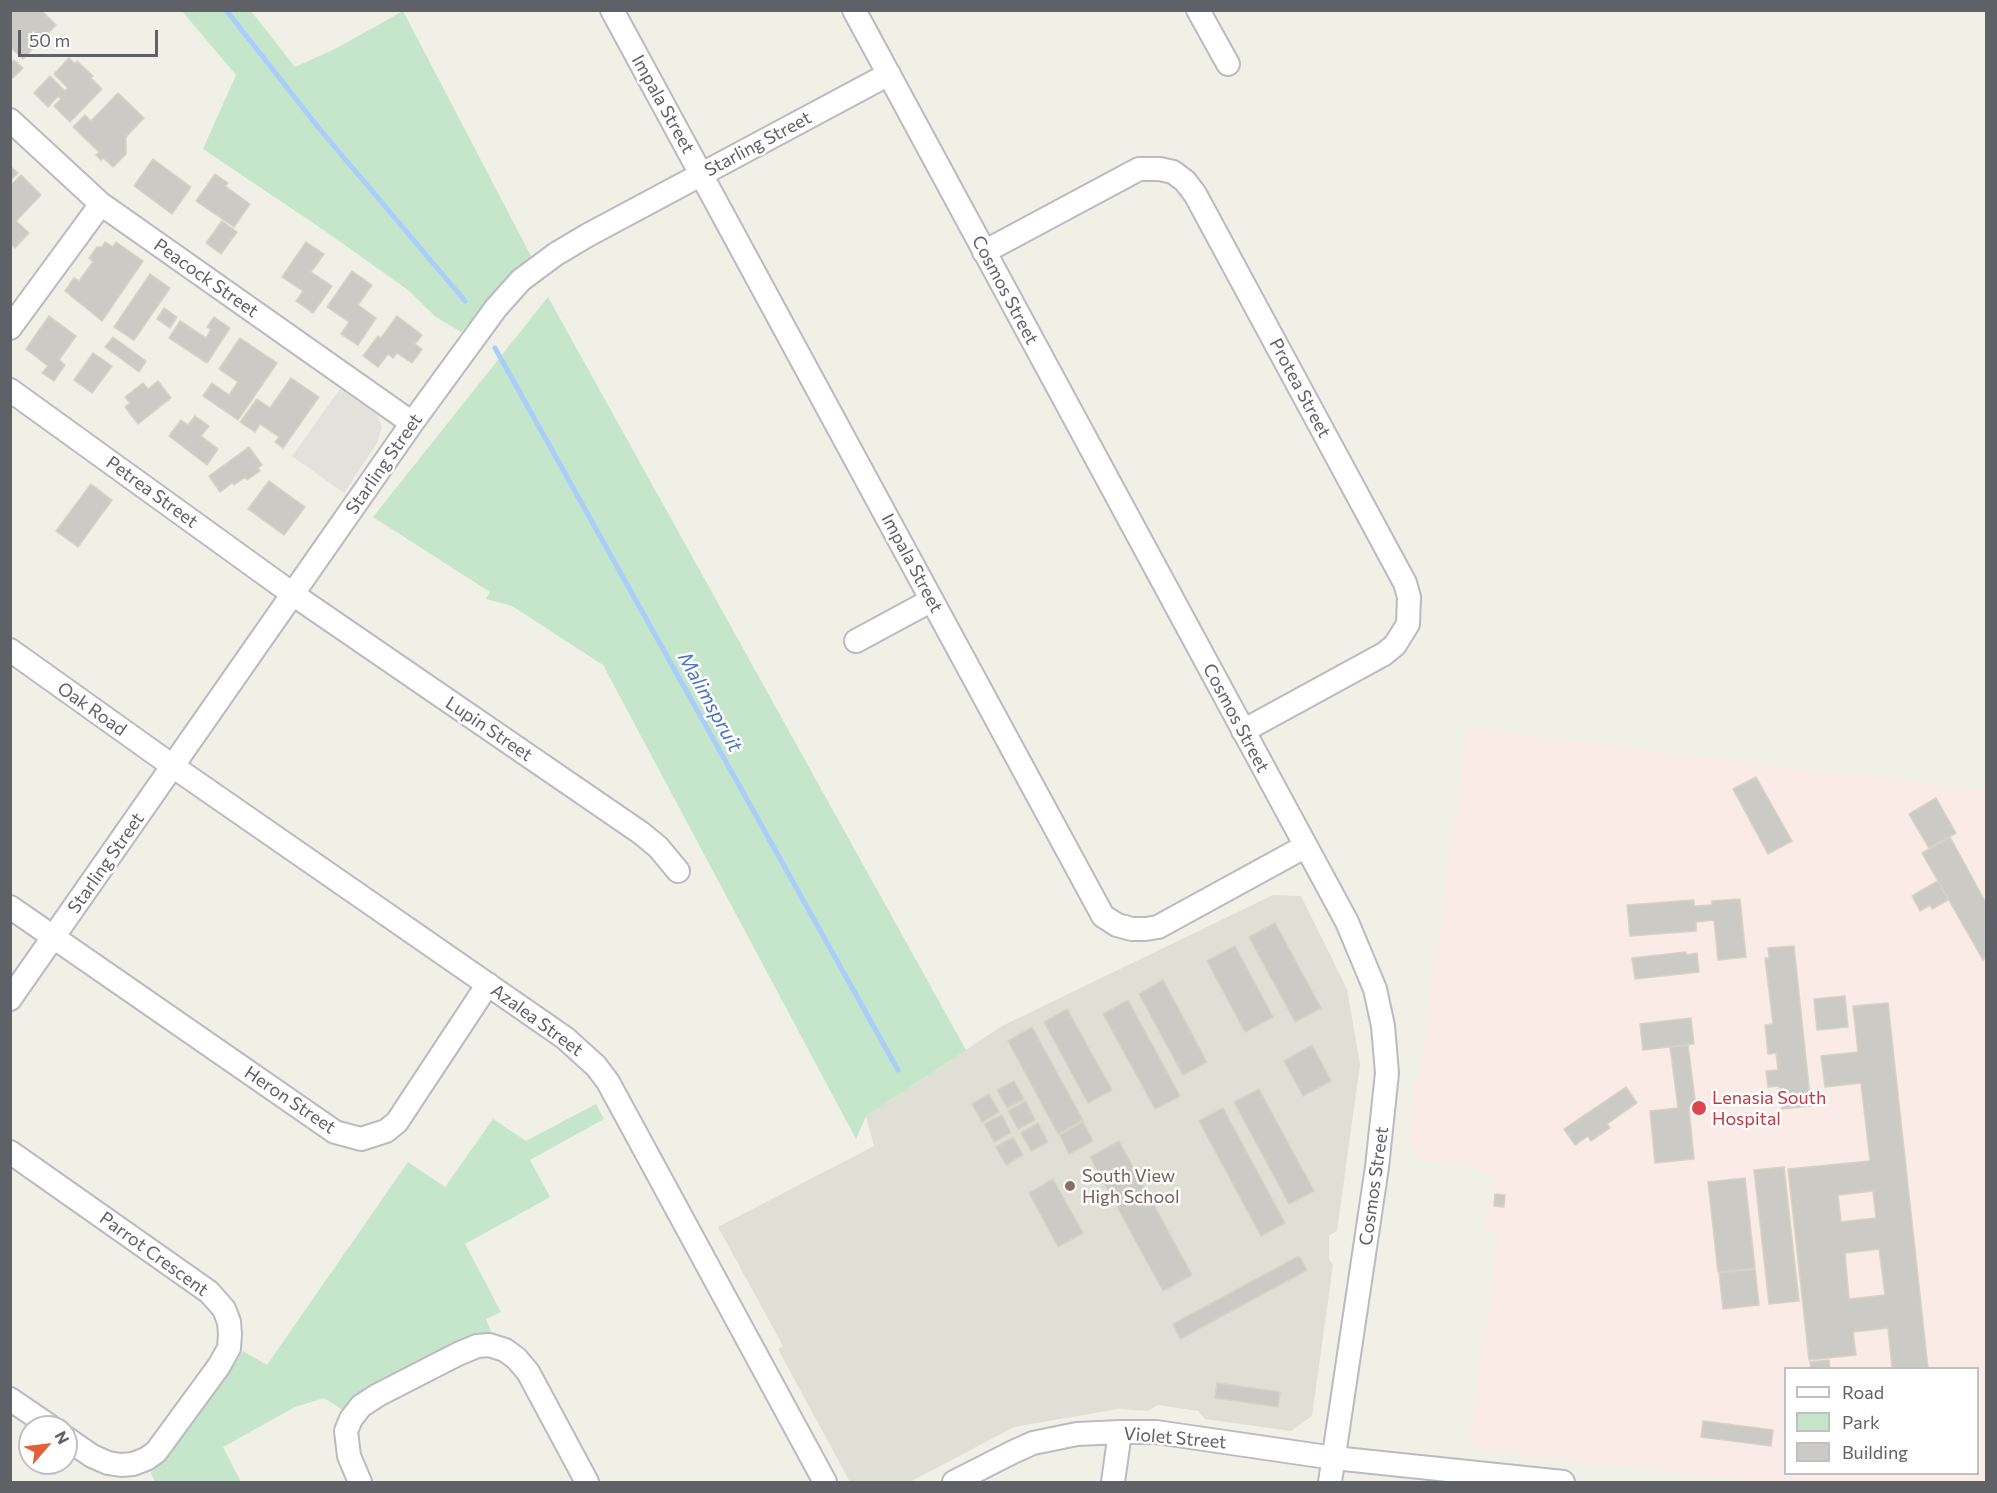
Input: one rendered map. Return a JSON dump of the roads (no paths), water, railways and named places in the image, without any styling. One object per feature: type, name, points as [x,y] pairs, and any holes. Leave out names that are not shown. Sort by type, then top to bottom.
[{"type":"street","name":"Impala Street","points":[[612,10],[1103,916],[1118,925],[1132,929],[1158,927],[1306,846]]},
{"type":"street","name":"Cosmos Street","points":[[854,10],[1347,922],[1375,989],[1383,1026],[1387,1073],[1378,1158],[1330,1482]]},
{"type":"street","points":[[1198,10],[1228,64]]},
{"type":"street","name":"Starling Street","points":[[10,999],[412,423],[496,308],[521,280],[556,254],[889,74]]},
{"type":"street","name":"Peacock Street","points":[[10,120],[101,204],[412,423]]},
{"type":"street","name":"Protea Street","points":[[984,252],[1139,169],[1160,169],[1173,172],[1185,181],[1207,215],[1406,583],[1409,597],[1408,624],[1395,645],[1384,654],[1244,731]]},
{"type":"street","points":[[10,328],[101,204]]},
{"type":"street","name":"Petrea Street","points":[[10,390],[294,595]]},
{"type":"street","name":"Lupin Street","points":[[294,595],[641,833],[658,847],[678,871]]},
{"type":"street","points":[[856,641],[932,600]]},
{"type":"street","name":"Oak Road","points":[[10,650],[174,767]]},
{"type":"street","name":"Azalea Street","points":[[174,767],[565,1038],[596,1065],[608,1082],[825,1482]]},
{"type":"street","name":"Heron Street","points":[[10,907],[335,1132],[362,1139],[386,1131],[397,1122],[488,984]]},
{"type":"street","name":"Parrot Crescent","points":[[10,1152],[209,1292],[224,1309],[228,1322],[229,1348],[219,1366],[156,1452],[133,1464],[121,1465],[108,1463],[78,1446]]},
{"type":"street","points":[[360,1482],[349,1456],[346,1431],[351,1419],[361,1406],[458,1354],[477,1346],[489,1345],[505,1350],[516,1358],[528,1372],[587,1482]]},
{"type":"street","points":[[10,1399],[33,1415]]},
{"type":"street","points":[[1113,1482],[1120,1432]]},
{"type":"street","name":"Violet Street","points":[[954,1482],[1033,1443],[1077,1434],[1156,1432],[1334,1458],[1563,1482]]},
{"type":"waterway","points":[[226,10],[318,127],[465,301]]},
{"type":"waterway","name":"Malimspruit","points":[[495,348],[898,1070]]},
{"type":"place","name":"Lenasia South Hospital","points":[[1699,1108]]},
{"type":"place","name":"South View High School","points":[[1070,1186]]}]
